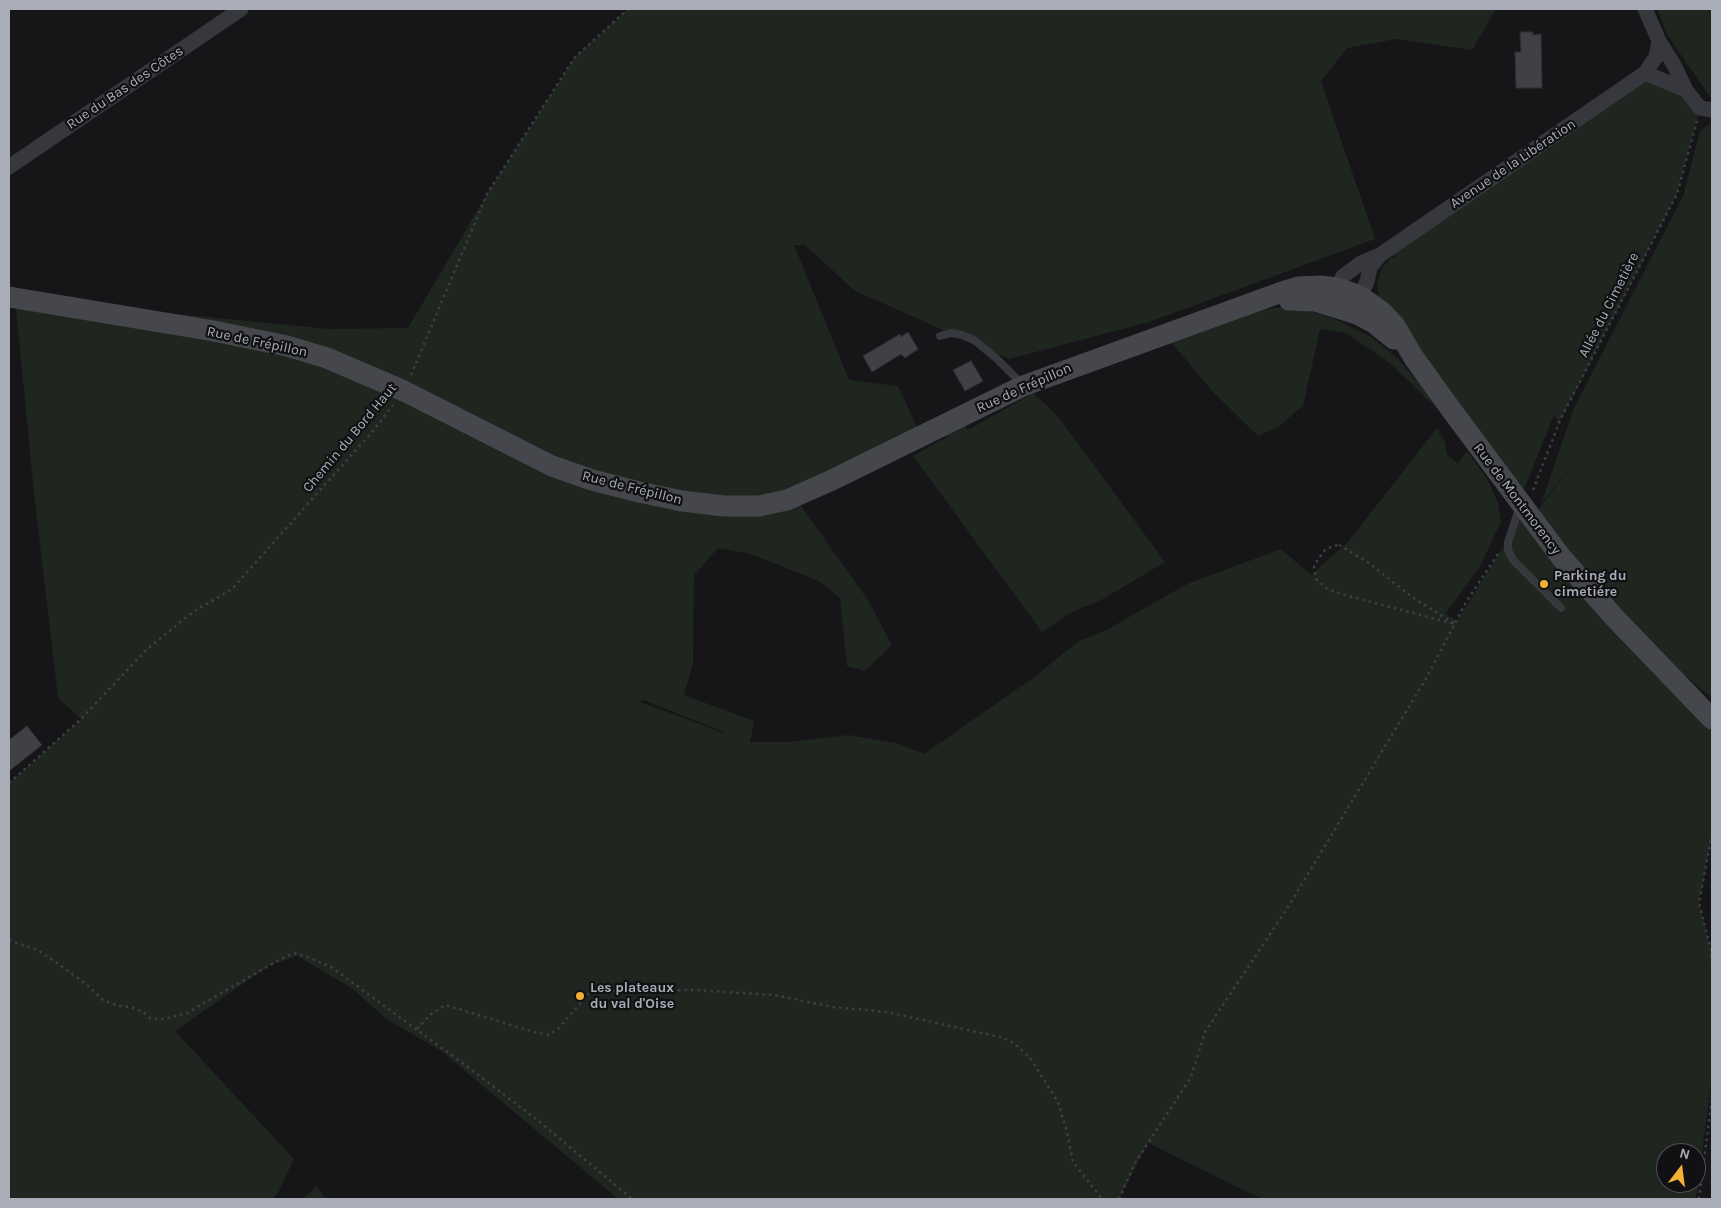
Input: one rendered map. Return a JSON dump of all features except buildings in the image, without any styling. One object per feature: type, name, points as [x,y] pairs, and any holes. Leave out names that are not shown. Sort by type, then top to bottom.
[{"type":"street","name":"Rue du Bas des Côtes","points":[[9,166],[241,9]]},
{"type":"street","points":[[1646,9],[1659,41],[1674,64],[1686,90]]},
{"type":"street","name":"Avenue de la Libération","points":[[1345,299],[1343,276],[1361,263],[1380,255],[1645,73],[1656,56],[1659,41]]},
{"type":"street","points":[[1645,73],[1686,90],[1706,109]]},
{"type":"street","name":"Avenue de la Libération","points":[[1345,299],[1367,282],[1370,268],[1380,255]]},
{"type":"street","name":"Rue de Frépillon","points":[[9,297],[214,331],[287,346],[327,358],[404,390],[552,466],[592,480],[682,501],[724,506],[759,506],[787,500],[830,481],[1023,386],[1130,346],[1298,288],[1320,286],[1345,299]]},
{"type":"street","name":"Rue de Frépillon","points":[[1247,306],[1300,299],[1345,299]]},
{"type":"street","name":"Rue de Montmorency","points":[[1345,299],[1382,312],[1560,557],[1592,594],[1712,719]]},
{"type":"lane","points":[[940,336],[951,333],[974,340],[996,358],[1023,386]]},
{"type":"lane","points":[[1520,504],[1508,542],[1508,550],[1513,560],[1561,608]]},
{"type":"path","name":"Chemin du Bord Haut","points":[[9,783],[81,719],[146,650],[193,612],[232,590],[372,432],[404,390],[487,194],[575,58],[628,9]]},
{"type":"path","name":"Allée du Cimetière","points":[[1520,504],[1530,495],[1561,418],[1678,194],[1706,109]]},
{"type":"path","points":[[1119,1199],[1135,1163],[1191,1077],[1204,1032],[1288,907],[1427,676],[1466,602],[1510,536]]},
{"type":"path","points":[[1338,545],[1369,563],[1412,597],[1455,624],[1326,588],[1316,579],[1314,567],[1318,558],[1325,550],[1338,545]]},
{"type":"path","points":[[1712,834],[1699,903],[1711,950],[1712,965]]},
{"type":"path","points":[[9,940],[39,951],[58,963],[86,984],[103,1000],[119,1006],[131,1007],[151,1019],[164,1019],[187,1013],[271,964],[294,953],[331,967],[540,1122],[632,1199]]},
{"type":"path","points":[[416,1029],[430,1014],[445,1005],[534,1032],[549,1034],[558,1028],[588,994],[609,991],[694,990],[774,996],[833,1007],[887,1012],[1004,1038],[1015,1044],[1030,1058],[1058,1102],[1073,1162],[1102,1199]]},
{"type":"path","points":[[1699,1199],[1712,1098]]},
{"type":"shaded area","points":[[628,9],[1496,9],[1472,50],[1396,39],[1347,48],[1321,81],[1375,239],[1149,322],[1009,359],[855,291],[805,245],[794,245],[849,380],[898,386],[917,427],[796,499],[868,600],[892,645],[865,671],[847,666],[840,598],[819,581],[751,554],[718,548],[694,575],[693,663],[684,695],[754,721],[750,742],[789,742],[848,735],[897,743],[924,754],[1033,678],[1079,641],[1108,629],[1187,584],[1281,549],[1311,575],[1348,542],[1437,428],[1445,442],[1447,455],[1458,463],[1467,451],[1487,479],[1498,502],[1501,522],[1480,566],[1446,613],[1444,612],[1457,621],[1510,536],[1523,506],[1531,519],[1573,464],[1541,504],[1574,408],[1683,196],[1700,131],[1712,122],[1712,698],[1657,652],[1712,718],[1712,834],[1699,903],[1711,950],[1712,1077],[1703,1143],[1656,1143],[1656,1193],[1697,1193],[1696,1199],[1262,1199],[1148,1143],[1119,1199],[618,1199],[441,1051],[385,1018],[353,989],[297,956],[270,965],[175,1031],[294,1159],[278,1193],[272,1199],[9,1199],[9,783],[81,719],[58,698],[34,493],[15,298],[329,329],[408,328],[487,194],[575,57]],"holes":[[[643,700],[724,733],[640,702]]]},
{"type":"shaded area","points":[[1657,9],[1712,9],[1712,100],[1668,36]]},
{"type":"shaded area","points":[[1645,73],[1700,108],[1677,194],[1559,423],[1554,415],[1523,492],[1379,299],[1377,283],[1382,268],[1392,257],[1397,258],[1385,251]]},
{"type":"shaded area","points":[[1294,306],[1335,319],[1373,338],[1398,359],[1423,388],[1435,407],[1391,364],[1346,333],[1320,329],[1303,406],[1278,427],[1258,436],[1214,393],[1172,343],[1253,311]]},
{"type":"shaded area","points":[[1033,393],[1057,415],[1165,562],[1103,599],[1074,611],[1042,632],[913,456],[947,437],[942,425],[958,418],[968,430]]},
{"type":"shaded area","points":[[316,1186],[326,1199],[303,1199]]},
{"type":"place","name":"Parking du cimetiére","points":[[1544,584]]},
{"type":"place","name":"Les plateaux du val d'Oise","points":[[580,996]]}]
